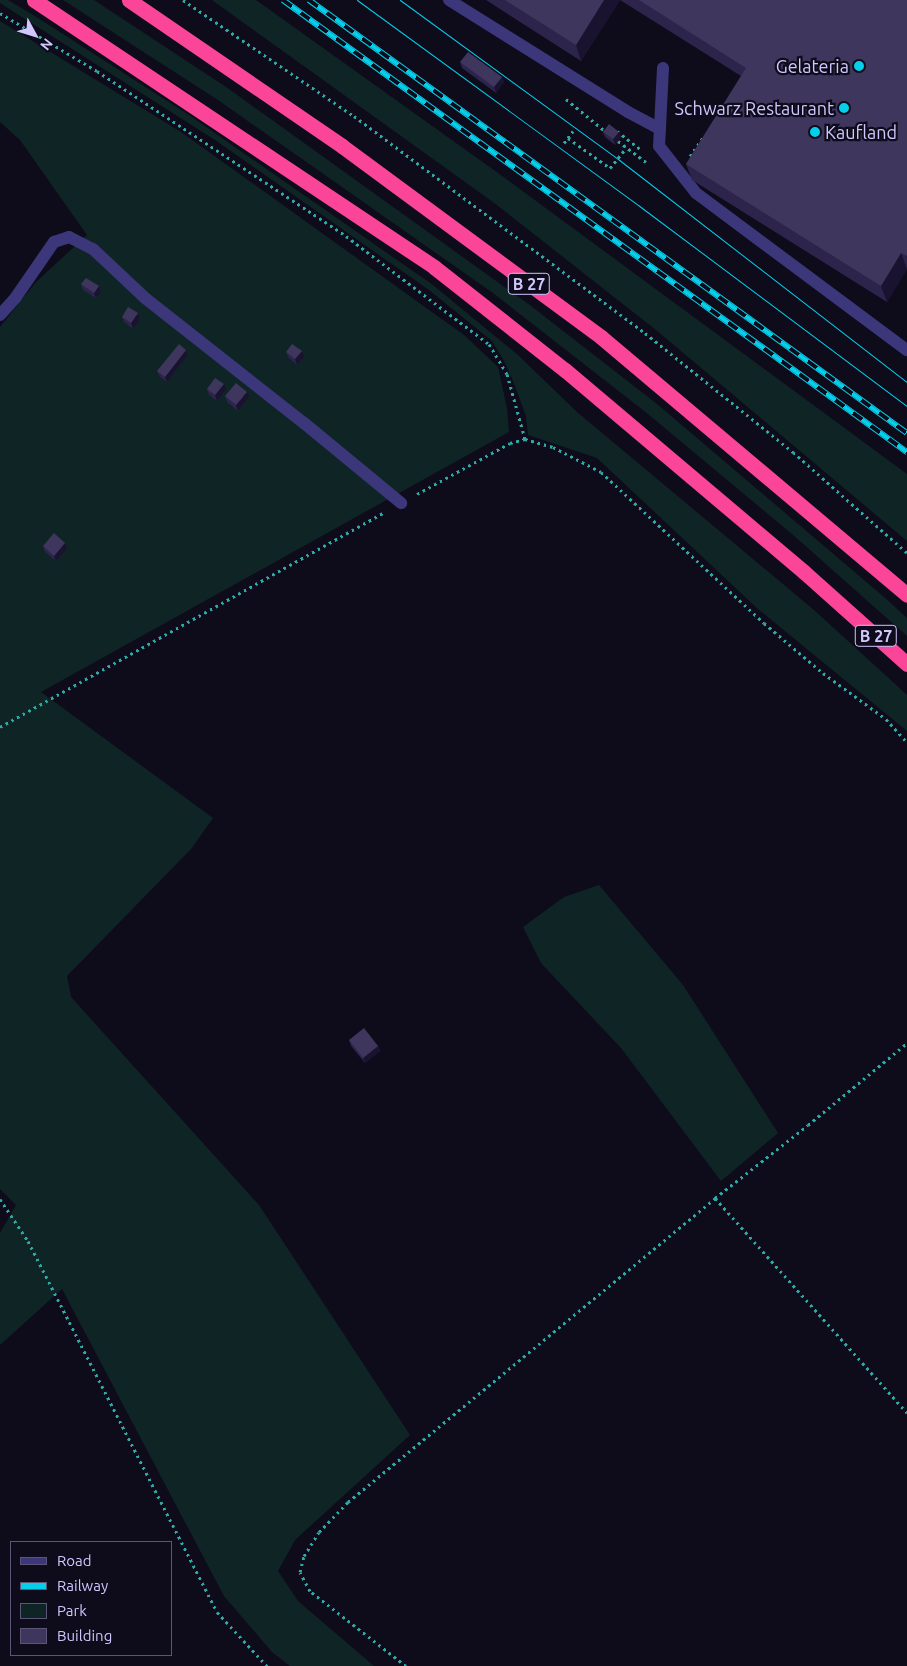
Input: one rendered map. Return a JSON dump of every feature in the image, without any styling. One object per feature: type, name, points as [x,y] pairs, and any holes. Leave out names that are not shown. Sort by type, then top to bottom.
[{"type":"highway","name":"B 27","points":[[34,0],[434,267],[565,370],[845,608],[907,664]]},
{"type":"highway","name":"B 27","points":[[129,0],[342,146],[601,337],[907,596]]},
{"type":"highway","points":[[845,608],[907,675]]},
{"type":"street","points":[[449,0],[628,112],[660,129]]},
{"type":"street","points":[[663,68],[659,146],[696,193],[907,350]]},
{"type":"street","points":[[0,315],[16,297],[54,242],[69,237],[93,249],[145,298],[304,423],[400,503]]},
{"type":"path","points":[[184,0],[354,116],[645,333],[793,452],[907,553]]},
{"type":"path","points":[[0,13],[97,71],[346,236],[489,344],[507,374],[525,439]]},
{"type":"path","points":[[603,130],[608,126]]},
{"type":"path","points":[[613,129],[647,155],[648,163]]},
{"type":"path","points":[[564,143],[573,131]]},
{"type":"path","points":[[676,168],[687,159],[704,135]]},
{"type":"path","points":[[568,138],[610,168],[626,148]]},
{"type":"path","points":[[618,141],[643,161]]},
{"type":"path","points":[[0,727],[400,503],[510,443],[525,439],[553,447],[601,472],[764,623],[823,673],[886,719],[907,742]]},
{"type":"path","points":[[406,1666],[310,1591],[300,1572],[304,1556],[319,1532],[348,1502],[715,1198],[808,1125],[907,1043]]},
{"type":"path","points":[[715,1198],[907,1413]]},
{"type":"path","points":[[0,1199],[28,1241],[217,1612],[267,1666]]},
{"type":"green space","points":[[0,0],[8,0],[38,18],[189,115],[433,285],[518,355],[577,412],[814,610],[907,695],[907,731],[758,609],[597,458],[528,435],[526,416],[513,381],[492,341],[429,290],[215,140],[0,3]]},
{"type":"green space","points":[[63,0],[94,0],[226,87],[531,306],[657,404],[884,597],[907,618],[907,636],[792,534],[648,414],[493,293],[218,100]]},
{"type":"green space","points":[[212,0],[256,0],[498,173],[907,474],[907,541],[656,330],[497,205]]},
{"type":"green space","points":[[0,21],[181,132],[464,335],[498,367],[507,408],[509,432],[41,692],[213,818],[191,849],[67,976],[71,997],[259,1205],[410,1435],[295,1540],[278,1571],[298,1601],[374,1666],[290,1666],[272,1652],[224,1596],[62,1289],[0,1345],[0,1233],[16,1205],[0,1189],[0,327],[36,282],[87,235],[20,140],[0,122]]},
{"type":"green space","points":[[599,885],[683,985],[778,1133],[721,1181],[621,1048],[541,963],[523,927],[564,897]]},
{"type":"building","points":[[505,0],[604,0],[576,45]]},
{"type":"building","name":"Kaufland","points":[[639,0],[907,0],[907,256],[901,253],[881,286],[686,164],[746,68]]},
{"type":"building","points":[[468,52],[502,77],[494,87],[460,62]]},
{"type":"building","points":[[609,124],[619,132],[613,139],[603,132]]},
{"type":"building","points":[[86,278],[99,286],[94,293],[81,284]]},
{"type":"building","points":[[128,307],[138,313],[131,323],[122,317]]},
{"type":"building","points":[[179,344],[186,350],[165,377],[157,371]]},
{"type":"building","points":[[292,344],[302,351],[295,359],[286,352]]},
{"type":"building","points":[[215,378],[224,384],[215,395],[207,389]]},
{"type":"building","points":[[236,383],[247,392],[236,405],[225,396]]},
{"type":"building","points":[[54,533],[65,543],[54,556],[43,546]]},
{"type":"building","points":[[364,1028],[378,1046],[363,1058],[349,1040]]},
{"type":"tram line","points":[[357,0],[638,205],[907,406]]},
{"type":"tram line","points":[[400,0],[618,159],[907,382]]},
{"type":"railway","points":[[283,0],[907,452]]},
{"type":"railway","points":[[309,0],[907,433]]},
{"type":"place","name":"Gelateria","points":[[859,66]]},
{"type":"place","name":"Schwarz Restaurant","points":[[844,108]]},
{"type":"place","name":"Kaufland","points":[[815,132]]}]
